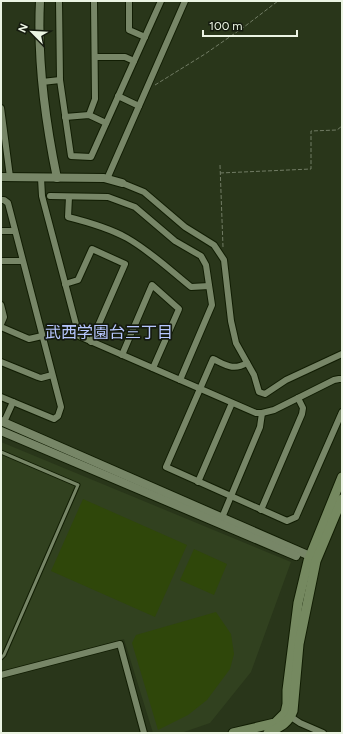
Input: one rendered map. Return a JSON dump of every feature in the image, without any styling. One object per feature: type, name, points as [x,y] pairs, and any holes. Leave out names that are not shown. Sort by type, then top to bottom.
[{"type":"main road","points":[[233,733],[274,723],[293,711],[299,644],[311,560],[342,477]]},
{"type":"main road","points":[[311,560],[342,499]]},
{"type":"main road","points":[[268,733],[286,724],[288,715]]},
{"type":"street","points":[[40,1],[39,30],[42,82],[56,178]]},
{"type":"street","points":[[60,1],[60,80],[71,156],[91,157],[161,1]]},
{"type":"street","points":[[88,115],[95,99],[94,1]]},
{"type":"street","points":[[129,1],[129,30],[145,37]]},
{"type":"street","points":[[107,178],[185,1]]},
{"type":"street","points":[[95,58],[125,57],[134,61]]},
{"type":"street","points":[[42,82],[60,80]]},
{"type":"street","points":[[118,96],[139,106]]},
{"type":"street","points":[[1,108],[10,177]]},
{"type":"street","points":[[65,117],[88,115],[106,123]]},
{"type":"street","points":[[1,177],[107,178],[144,192],[185,227],[214,245],[224,260],[231,321],[236,343],[254,375],[259,392],[265,394],[286,380],[342,354]]},
{"type":"street","points":[[41,178],[42,196],[79,336],[256,413],[274,410],[334,380],[339,378],[342,379]]},
{"type":"street","points":[[50,196],[108,197],[135,207],[175,241],[201,256],[206,265],[212,305],[180,380]]},
{"type":"street","points":[[69,196],[68,217],[101,226],[126,237],[143,248],[191,287],[209,286]]},
{"type":"street","points":[[1,200],[4,200],[8,204],[61,407],[58,416],[54,419],[1,397]]},
{"type":"street","points":[[1,231],[15,231]]},
{"type":"street","points":[[65,284],[78,280],[92,249],[125,264],[91,342]]},
{"type":"street","points":[[1,261],[22,261]]},
{"type":"street","points":[[122,355],[152,285],[179,308],[153,368]]},
{"type":"street","points":[[1,305],[4,317],[1,324]]},
{"type":"street","points":[[1,327],[29,339],[42,336]]},
{"type":"street","points":[[247,363],[240,367],[232,367],[213,359],[166,468],[287,521],[296,517],[342,412]]},
{"type":"street","points":[[1,362],[41,378],[52,375]]},
{"type":"street","points":[[261,510],[302,414],[303,408],[298,398]]},
{"type":"street","points":[[12,402],[2,422],[311,560]]},
{"type":"street","points":[[198,482],[232,402]]},
{"type":"street","points":[[220,520],[260,427],[262,413]]},
{"type":"street","points":[[1,431],[220,520]]},
{"type":"street","points":[[1,676],[120,644],[144,733]]},
{"type":"street","points":[[288,715],[300,723],[323,733]]},
{"type":"lane","points":[[1,452],[78,485],[4,655],[1,658]]},
{"type":"path","points":[[146,91],[205,54],[278,1]]},
{"type":"path","points":[[220,173],[311,169],[311,131],[337,130],[342,126]]},
{"type":"path","points":[[220,165],[224,260]]},
{"type":"shaded area","points":[[1,442],[291,562],[251,672],[210,723],[181,733],[153,733],[124,639],[1,674]]},
{"type":"shaded area","points":[[83,499],[187,545],[155,617],[51,571]]},
{"type":"shaded area","points":[[194,549],[227,564],[214,595],[180,580]]},
{"type":"shaded area","points":[[216,612],[231,634],[234,654],[230,669],[207,700],[188,715],[158,730],[132,643],[136,635]]},
{"type":"district","name":"武西学園台三丁目","points":[[109,332]]}]
